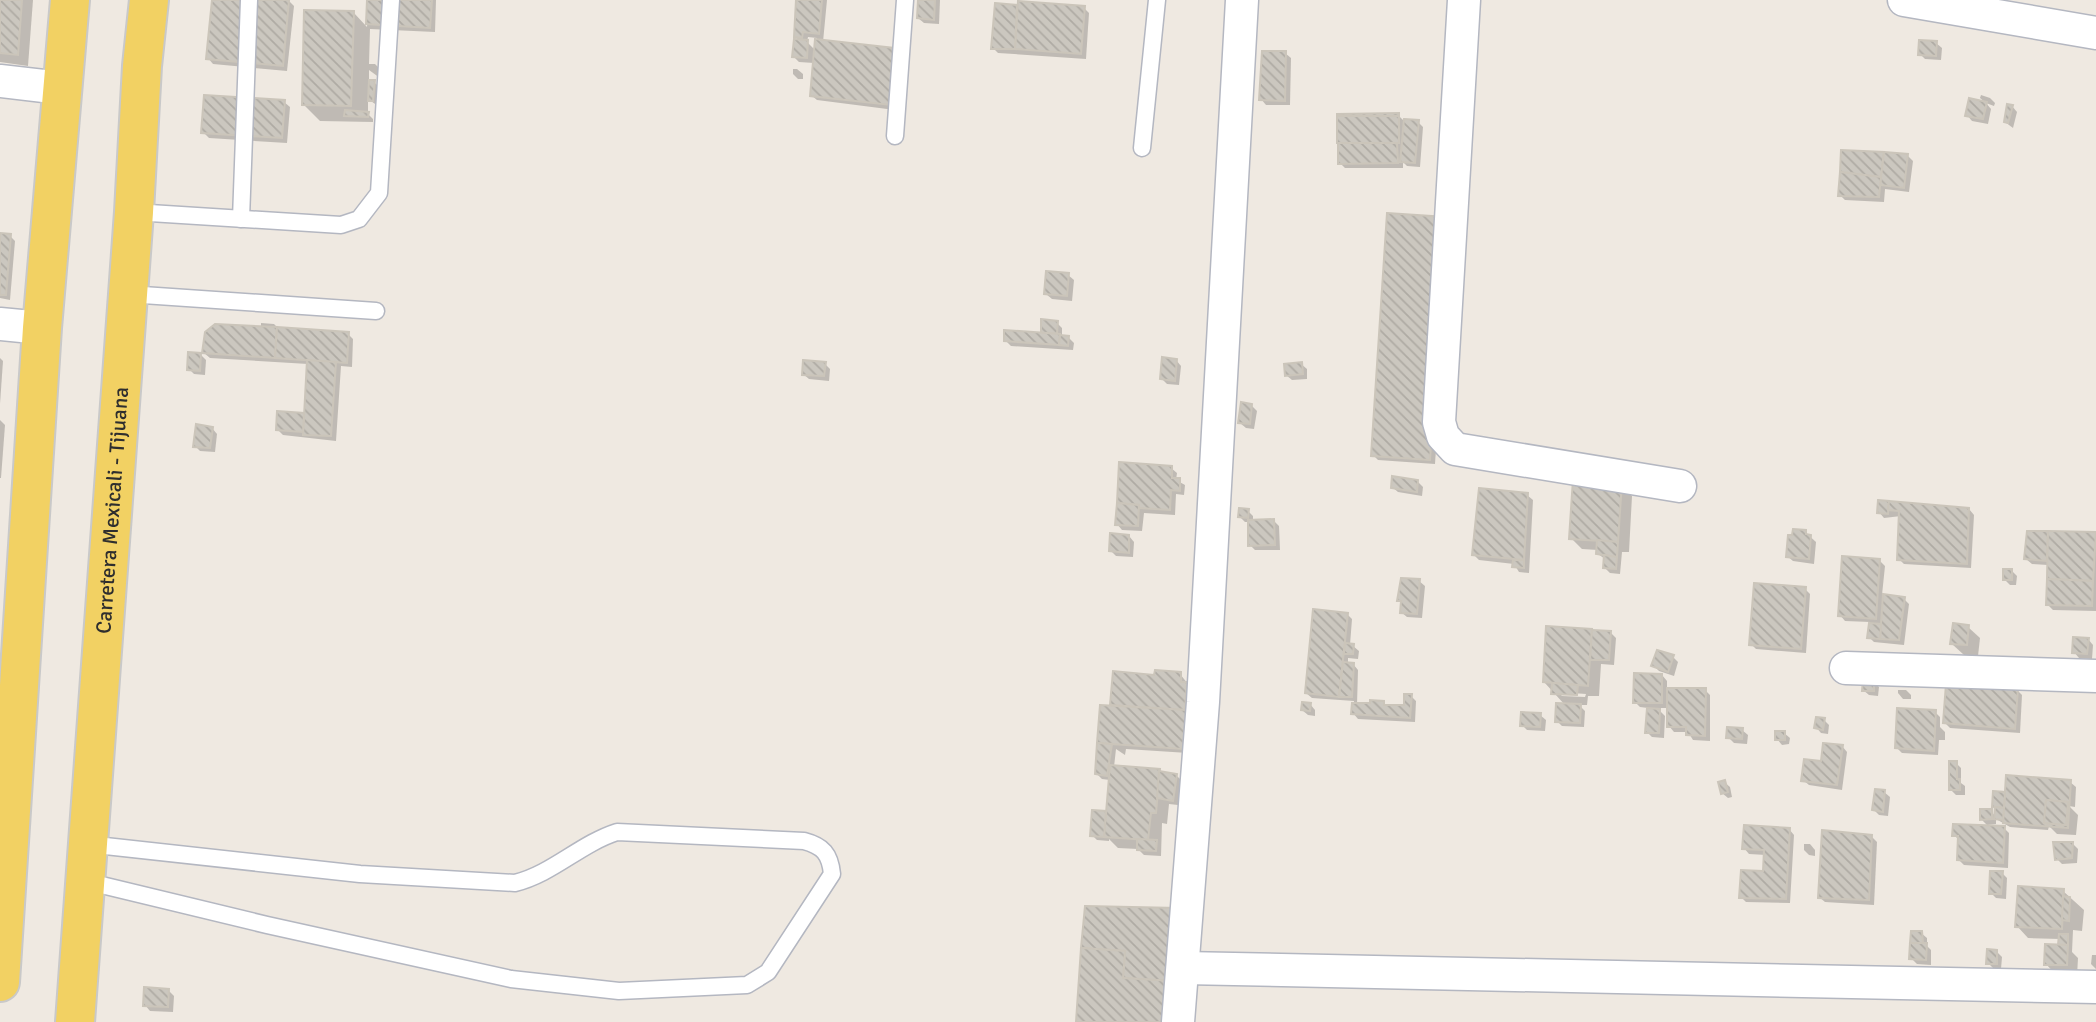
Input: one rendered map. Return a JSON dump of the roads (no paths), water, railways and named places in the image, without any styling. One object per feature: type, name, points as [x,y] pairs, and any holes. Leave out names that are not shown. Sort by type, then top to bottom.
[{"type":"main road","points":[[0,982],[42,328],[70,0]]},
{"type":"main road","name":"Carretera Mexicali - Tijuana","points":[[75,1022],[134,212],[142,66],[149,0]]},
{"type":"street","points":[[1178,1022],[1203,702],[1242,0]]},
{"type":"street","points":[[1464,0],[1439,422],[1443,436],[1455,449],[1680,486]]},
{"type":"street","points":[[1904,0],[2096,33]]},
{"type":"street","points":[[0,81],[61,89]]},
{"type":"street","points":[[0,324],[42,328]]},
{"type":"street","points":[[1846,668],[2096,676]]},
{"type":"street","points":[[1183,968],[2096,987]]},
{"type":"lane","points":[[241,219],[249,0]]},
{"type":"lane","points":[[134,212],[341,225],[359,219],[379,193],[391,0]]},
{"type":"lane","points":[[895,136],[905,0]]},
{"type":"lane","points":[[1142,149],[1157,0]]},
{"type":"lane","points":[[128,294],[376,311]]},
{"type":"lane","points":[[617,832],[804,841],[820,845],[830,859],[832,874],[768,972],[747,985],[620,991],[512,979],[267,925],[86,862],[515,883],[532,879],[601,838],[617,832]]}]
